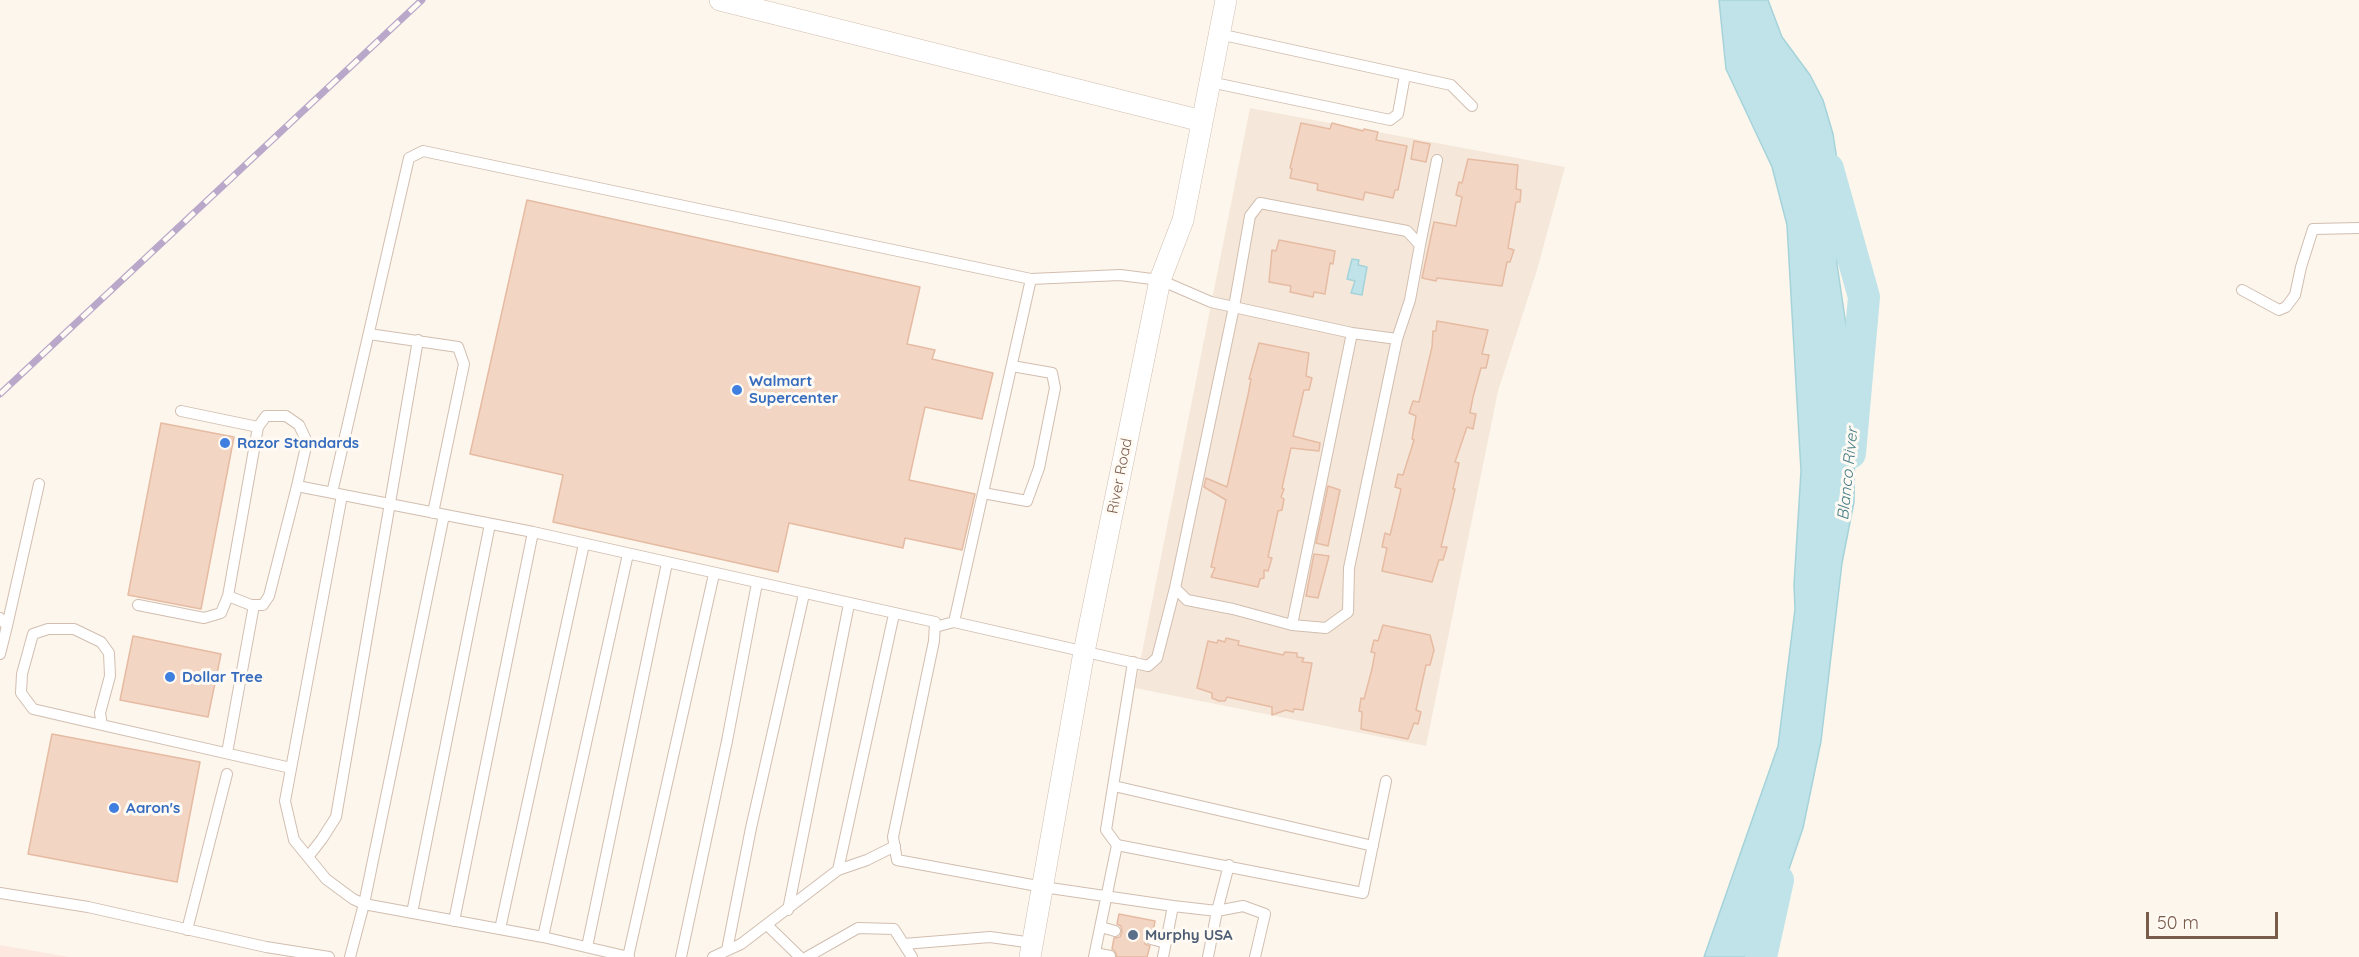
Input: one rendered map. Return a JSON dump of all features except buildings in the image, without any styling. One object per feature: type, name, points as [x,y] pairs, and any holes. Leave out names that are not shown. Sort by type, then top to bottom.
[{"type":"street","points":[[720,0],[1202,121]]},
{"type":"street","name":"River Road","points":[[1031,950],[1084,652],[1160,280],[1183,220],[1226,0]]},
{"type":"lane","points":[[1219,34],[1451,85],[1472,106]]},
{"type":"lane","points":[[1210,82],[1390,120],[1398,114],[1405,75]]},
{"type":"lane","points":[[714,574],[628,957],[543,937],[364,904],[353,899],[326,879],[294,840],[285,801],[337,494],[369,334],[409,158],[423,151],[1031,279],[1120,275],[1160,280],[1211,302],[1352,333],[1397,339]]},
{"type":"lane","points":[[1174,588],[1187,600],[1233,609],[1292,625],[1326,628],[1348,612],[1350,568],[1397,339],[1410,300],[1437,160]]},
{"type":"lane","points":[[935,627],[954,622],[1148,666],[1157,658],[1165,629],[1234,307],[1250,216],[1260,203],[1281,205],[1407,231],[1420,245]]},
{"type":"lane","points":[[2242,290],[2279,310],[2286,308],[2295,295],[2313,229],[2359,228]]},
{"type":"lane","points":[[954,622],[1031,279]]},
{"type":"lane","points":[[1292,625],[1352,333]]},
{"type":"lane","points":[[350,957],[364,904],[439,514],[464,364],[458,347],[369,334]]},
{"type":"lane","points":[[308,856],[322,840],[336,817],[418,340]]},
{"type":"lane","points":[[983,493],[1027,501],[1039,468],[1055,388],[1052,374],[1012,366]]},
{"type":"lane","points":[[181,411],[258,427]]},
{"type":"lane","points":[[138,605],[204,618],[221,613],[228,596],[258,427],[266,416],[286,416],[299,425],[307,442],[269,596],[263,606],[228,596]]},
{"type":"lane","points":[[0,654],[3,622],[39,484]]},
{"type":"lane","points":[[297,486],[533,532],[935,622],[934,640],[893,837],[897,860],[1043,887],[1173,906],[1216,911],[1243,906],[1265,914],[1255,957]]},
{"type":"lane","points":[[412,913],[490,524]]},
{"type":"lane","points":[[454,921],[533,532]]},
{"type":"lane","points":[[500,929],[584,544]]},
{"type":"lane","points":[[543,937],[628,554]]},
{"type":"lane","points":[[587,947],[668,563]]},
{"type":"lane","points":[[681,957],[727,741],[757,583]]},
{"type":"lane","points":[[727,950],[751,828],[804,594]]},
{"type":"lane","points":[[788,910],[849,604]]},
{"type":"lane","points":[[227,753],[254,605]]},
{"type":"lane","points":[[838,870],[894,614]]},
{"type":"lane","points":[[102,725],[100,713],[110,676],[109,653],[105,647],[101,642],[74,629],[48,629],[33,634],[22,674],[21,693],[33,709],[102,725],[227,753],[291,768]]},
{"type":"lane","points":[[1133,662],[1106,830],[1117,845],[1229,865],[1363,893],[1386,781]]},
{"type":"lane","points":[[187,930],[227,774]]},
{"type":"lane","points":[[1114,786],[1373,846]]},
{"type":"lane","points":[[1110,956],[1095,955],[1117,845]]},
{"type":"lane","points":[[713,957],[741,944],[838,870],[867,860],[895,846]]},
{"type":"lane","points":[[1208,957],[1216,911],[1229,865]]},
{"type":"lane","points":[[0,893],[87,907],[266,947],[329,957]]},
{"type":"lane","points":[[1163,957],[1173,906]]},
{"type":"lane","points":[[767,925],[800,957]]},
{"type":"lane","points":[[1101,927],[1115,931]]},
{"type":"lane","points":[[807,957],[858,928],[894,929],[912,957]]},
{"type":"lane","points":[[904,944],[990,937],[1031,950]]},
{"type":"lane","points":[[1151,939],[1166,943]]},
{"type":"shaded area","points":[[1250,108],[1565,167],[1537,270],[1498,391],[1426,746],[1135,688]]},
{"type":"shaded area","points":[[0,945],[69,957],[0,957]]},
{"type":"water","points":[[1719,0],[1768,0],[1782,37],[1810,75],[1823,100],[1833,134],[1837,160],[1840,191],[1837,264],[1847,332],[1855,425],[1854,502],[1842,563],[1821,741],[1803,828],[1776,907],[1753,957],[1704,957],[1778,746],[1795,609],[1794,585],[1801,471],[1787,225],[1772,167],[1726,69]]},
{"type":"water","points":[[1352,259],[1359,260],[1358,265],[1367,267],[1362,295],[1351,293],[1355,281],[1347,279]]},
{"type":"waterway","name":"Blanco River","points":[[1828,169],[1864,297],[1850,453]]},
{"type":"waterway","name":"Blanco River","points":[[1761,957],[1778,880]]},
{"type":"railway","points":[[0,394],[422,0]]},
{"type":"place","name":"Walmart Supercenter","points":[[737,390]]},
{"type":"place","name":"Razor Standards","points":[[225,443]]},
{"type":"place","name":"Dollar Tree","points":[[170,677]]},
{"type":"place","name":"Aaron's","points":[[114,808]]},
{"type":"place","name":"Murphy USA","points":[[1133,935]]}]
